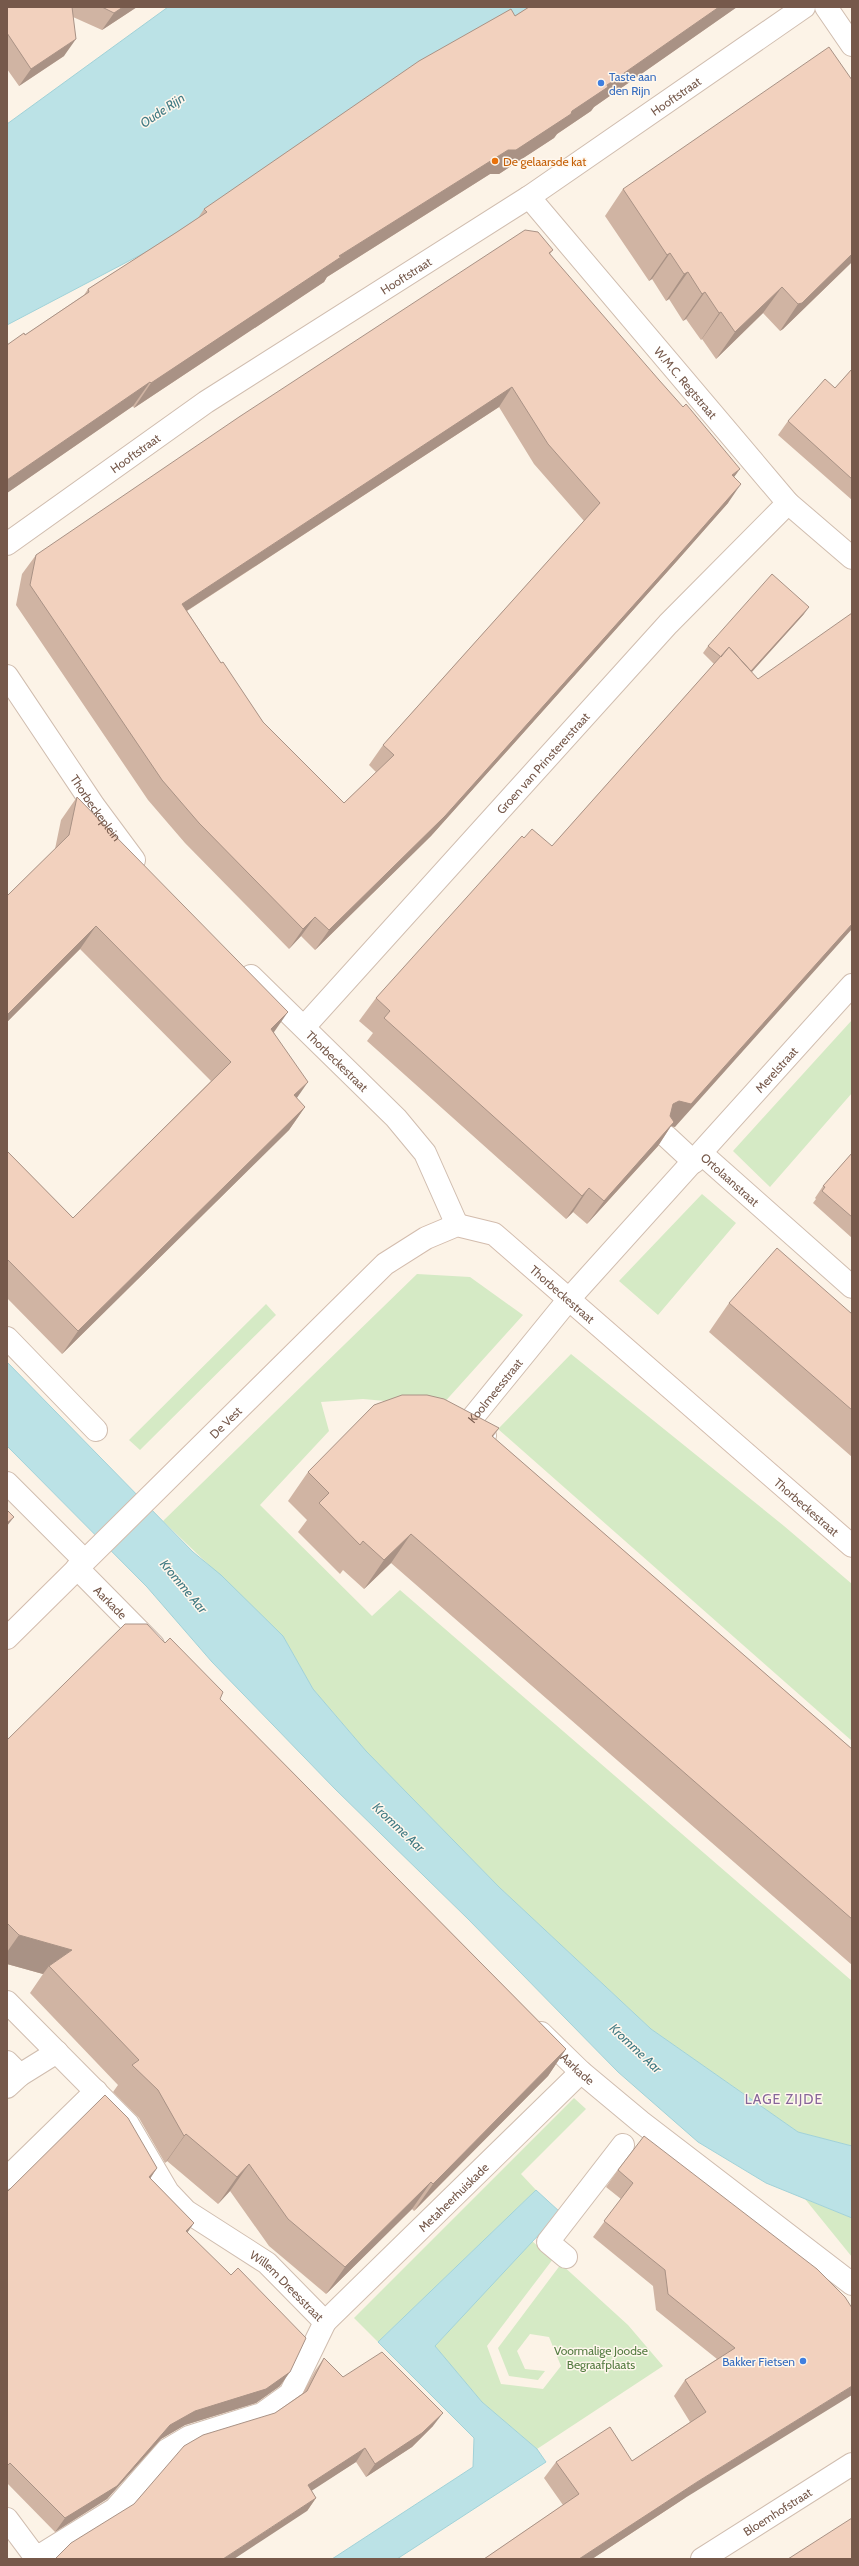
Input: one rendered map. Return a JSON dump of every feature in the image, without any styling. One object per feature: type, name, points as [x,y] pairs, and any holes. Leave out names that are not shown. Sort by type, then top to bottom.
[{"type":"street","name":"Hooftstraat","points":[[7,544],[206,402],[529,197],[804,7]]},
{"type":"street","points":[[826,7],[852,45]]},
{"type":"street","name":"W.M.C. Regtstraat","points":[[529,197],[788,503],[852,558]]},
{"type":"street","name":"Groen van Prinstererstraat","points":[[304,1027],[668,624],[788,503]]},
{"type":"street","name":"Thorbeckeplein","points":[[7,676],[128,854],[150,876]]},
{"type":"street","points":[[236,960],[304,1027]]},
{"type":"street","name":"Merelstraat","points":[[698,1158],[852,985]]},
{"type":"street","name":"Thorbeckestraat","points":[[304,1027],[396,1118],[425,1153],[456,1225],[494,1234],[852,1546]]},
{"type":"street","points":[[666,1136],[698,1158]]},
{"type":"street","name":"Ortolaanstraat","points":[[569,1299],[698,1158],[852,1287]]},
{"type":"street","name":"De Vest","points":[[7,1638],[153,1491],[385,1264],[426,1238],[456,1225]]},
{"type":"street","name":"Koolmeesstraat","points":[[503,1452],[469,1422],[569,1299]]},
{"type":"street","points":[[7,1338],[96,1430]]},
{"type":"street","name":"Aarkade","points":[[7,1483],[170,1662]]},
{"type":"street","name":"Willem Dreesstraat","points":[[7,2002],[128,2124],[168,2192],[186,2211],[267,2263],[325,2322],[290,2394],[262,2414],[189,2437],[167,2450],[114,2509],[36,2558],[11,2534]]},
{"type":"street","name":"Aarkade","points":[[526,2017],[581,2072],[640,2122],[852,2283]]},
{"type":"street","points":[[11,2075],[57,2052]]},
{"type":"street","name":"Metaheerhuiskade","points":[[325,2322],[581,2072]]},
{"type":"street","points":[[7,2178],[96,2092]]},
{"type":"street","points":[[566,2257],[548,2242],[623,2145]]},
{"type":"street","name":"Bloemhofstraat","points":[[702,2559],[852,2464]]},
{"type":"green space","points":[[852,1020],[852,1093],[770,1187],[733,1151]]},
{"type":"green space","points":[[702,1194],[736,1223],[658,1315],[619,1281]]},
{"type":"green space","points":[[417,1274],[470,1277],[523,1315],[441,1406],[363,1399],[321,1402],[329,1431],[260,1505],[372,1616],[400,1590],[852,1981],[852,2146],[798,2132],[651,2029],[499,1887],[366,1751],[313,1689],[283,1636],[163,1521]]},
{"type":"green space","points":[[266,1304],[276,1315],[140,1450],[129,1440]]},
{"type":"green space","points":[[571,1354],[784,1526],[852,1584],[852,1741],[498,1429]]},
{"type":"green space","points":[[574,2098],[586,2109],[521,2174],[536,2190],[378,2342],[354,2318]]},
{"type":"green space","points":[[805,2199],[852,2218],[852,2257]]},
{"type":"green space","name":"Voormalige Joodse Begraafplaats","points":[[532,2241],[553,2259],[487,2346],[501,2384],[543,2389],[561,2366],[549,2337],[530,2334],[517,2351],[525,2369],[545,2371],[538,2380],[509,2376],[498,2348],[561,2264],[628,2325],[663,2366],[537,2449],[482,2402],[435,2346]]},
{"type":"water","name":"Oude Rijn","points":[[168,7],[538,7],[186,231],[7,325],[7,124]]},
{"type":"water","name":"Kromme Aar","points":[[7,1362],[193,1552],[221,1575],[283,1636],[313,1689],[366,1751],[499,1887],[651,2029],[798,2132],[852,2146],[852,2218],[766,2183],[698,2142],[618,2072],[468,1919],[335,1789],[212,1662],[147,1587],[7,1446]]},
{"type":"water","points":[[536,2190],[560,2212],[435,2346],[482,2402],[537,2449],[546,2462],[397,2559],[332,2559],[473,2467],[474,2438],[378,2342]]},
{"type":"building","points":[[7,7],[72,7],[76,39],[31,69],[7,33]]},
{"type":"building","points":[[102,7],[123,7],[114,13]]},
{"type":"building","points":[[529,7],[719,7],[607,85],[608,87],[572,111],[571,114],[516,150],[508,150],[339,256],[341,257],[151,383],[150,382],[7,480],[7,345],[24,333],[25,335],[89,292],[88,289],[207,212],[204,209],[419,61],[511,9],[515,16]]},
{"type":"building","points":[[829,47],[852,80],[852,254],[802,303],[798,304],[782,287],[735,332],[721,312],[719,313],[705,292],[702,294],[688,272],[684,274],[670,253],[667,255],[623,189]]},
{"type":"building","points":[[525,230],[538,232],[553,250],[549,253],[683,407],[686,404],[740,469],[732,475],[741,484],[690,542],[445,816],[329,930],[315,917],[303,929],[199,823],[162,780],[30,585],[36,555],[239,417]],"holes":[[[512,387],[548,444],[600,503],[383,745],[394,755],[344,803],[263,722],[223,662],[221,663],[182,604]]]},
{"type":"building","points":[[852,369],[852,479],[788,421],[825,379],[835,388]]},
{"type":"building","points":[[772,574],[809,607],[751,671],[729,647],[721,657],[708,646]]},
{"type":"building","points":[[852,613],[852,924],[691,1104],[679,1101],[673,1104],[670,1116],[674,1122],[604,1201],[589,1188],[582,1196],[384,1018],[390,1011],[376,998],[522,836],[524,838],[532,829],[552,846],[729,647],[758,679]]},
{"type":"building","points":[[77,797],[288,1012],[271,1029],[308,1082],[294,1095],[305,1107],[78,1331],[7,1259],[7,1151],[73,1218],[231,1062],[96,926],[7,1015],[7,896],[69,835]]},
{"type":"building","points":[[852,1153],[852,1217],[822,1191],[825,1187],[823,1186]]},
{"type":"building","points":[[777,1248],[852,1314],[852,1410],[729,1303]]},
{"type":"building","points":[[402,1395],[427,1395],[444,1399],[499,1428],[492,1436],[852,1749],[852,1919],[411,1534],[384,1560],[363,1541],[360,1545],[319,1503],[329,1493],[308,1472],[374,1405]]},
{"type":"building","points":[[7,1510],[14,1517],[7,1523]]},
{"type":"building","points":[[125,1624],[147,1624],[165,1643],[170,1638],[223,1692],[220,1699],[566,2049],[433,2184],[431,2182],[345,2267],[288,2219],[249,2164],[237,2177],[186,2134],[184,2136],[158,2090],[132,2065],[139,2060],[49,1966],[72,1950],[19,1935],[7,1923],[7,1740]]},
{"type":"building","points":[[105,2095],[128,2118],[157,2168],[149,2177],[194,2223],[186,2231],[231,2275],[238,2268],[306,2338],[290,2372],[266,2389],[195,2411],[170,2425],[117,2486],[65,2518],[10,2463],[7,2466],[7,2192]]},
{"type":"building","points":[[644,2136],[817,2269],[845,2297],[852,2308],[852,2386],[697,2482],[579,2559],[484,2559],[579,2494],[556,2462],[610,2427],[632,2461],[706,2412],[685,2380],[735,2348],[668,2294],[665,2270],[604,2221],[633,2183],[618,2170]]},
{"type":"building","points":[[382,2352],[443,2413],[422,2433],[375,2464],[365,2448],[308,2485],[316,2498],[223,2559],[55,2559],[71,2543],[134,2504],[184,2446],[203,2435],[275,2413],[307,2391],[324,2358],[343,2377]]},
{"type":"building","points":[[852,2518],[852,2559],[788,2559]]},
{"type":"place","name":"Taste aan den Rijn","points":[[601,83]]},
{"type":"place","name":"De gelaarsde kat","points":[[495,161]]},
{"type":"place","name":"Bakker Fietsen","points":[[803,2361]]},
{"type":"district","name":"LAGE ZIJDE","points":[[784,2099]]}]
